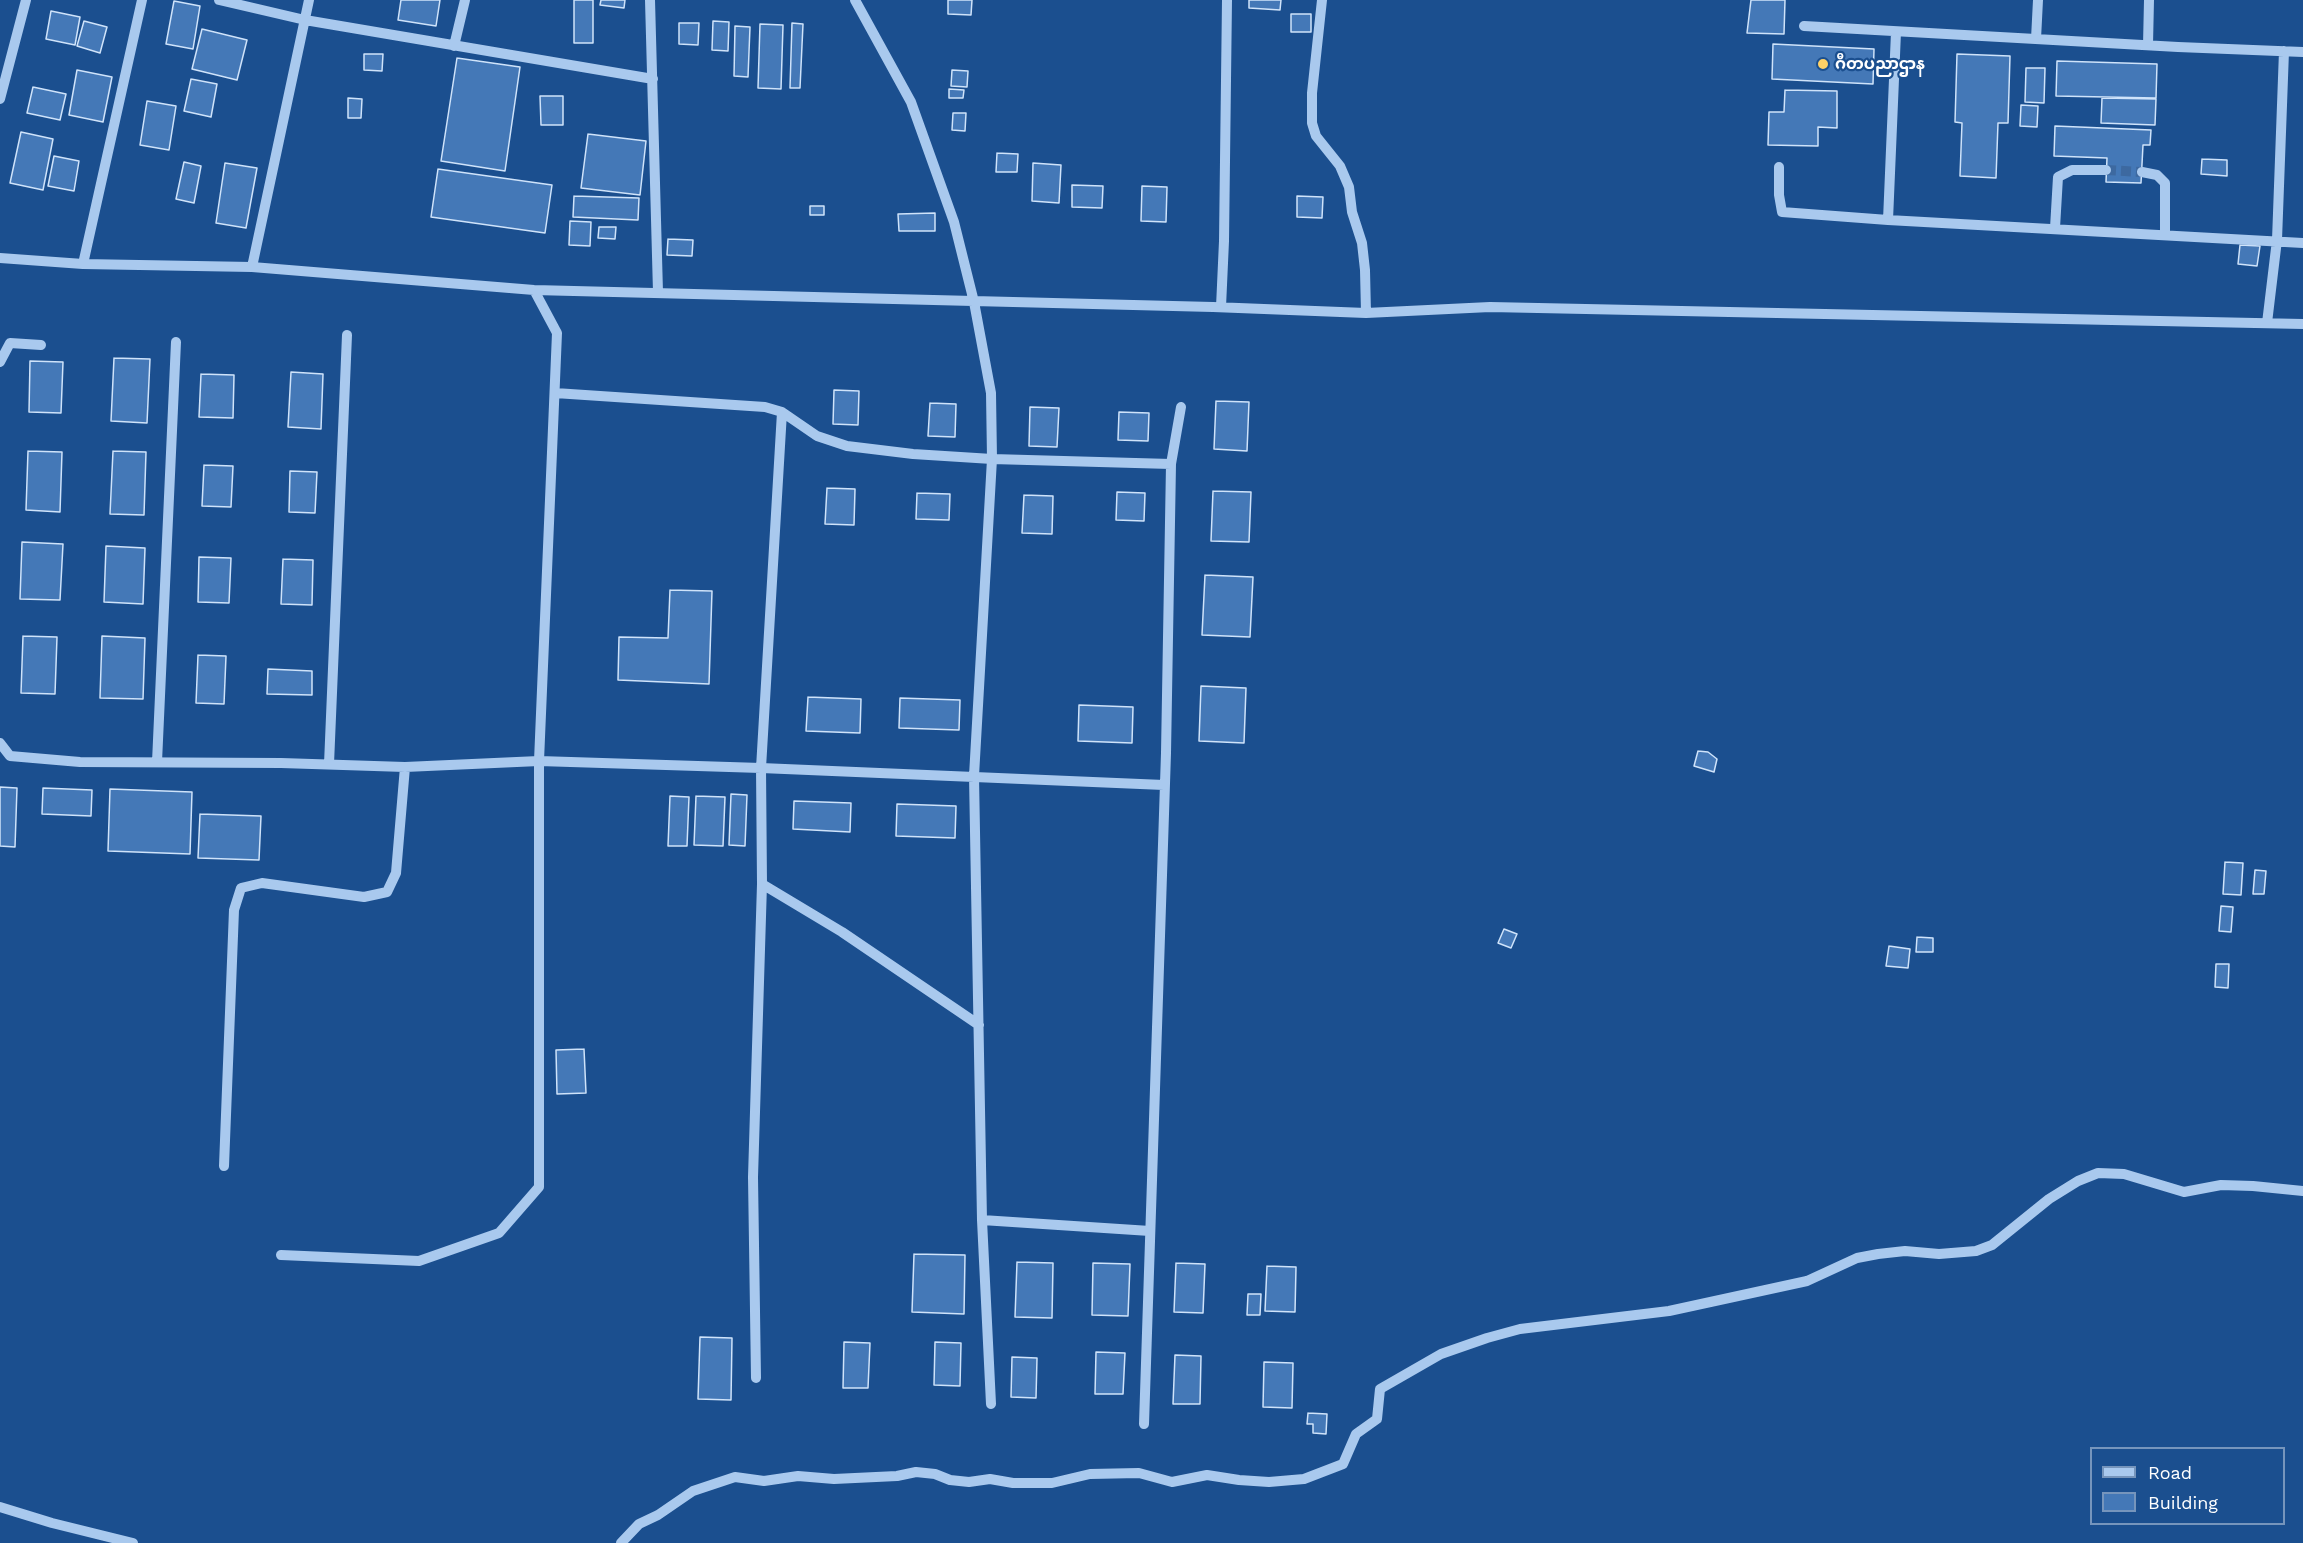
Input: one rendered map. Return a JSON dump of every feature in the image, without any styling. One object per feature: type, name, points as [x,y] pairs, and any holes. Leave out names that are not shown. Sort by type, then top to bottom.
[{"type":"street","points":[[0,99],[26,0]]},
{"type":"street","points":[[83,264],[142,0]]},
{"type":"street","points":[[219,0],[305,20],[653,79]]},
{"type":"street","points":[[252,267],[309,0]]},
{"type":"street","points":[[454,46],[465,0]]},
{"type":"street","points":[[650,0],[658,292]]},
{"type":"street","points":[[855,0],[911,102],[954,222],[974,302],[991,393],[992,459],[974,776],[982,1220],[991,1404]]},
{"type":"street","points":[[1221,307],[1227,0]]},
{"type":"street","points":[[1322,0],[1312,93],[1312,123],[1316,136],[1340,166],[1349,187],[1352,212],[1363,252],[1366,314]]},
{"type":"street","points":[[2036,39],[2038,0]]},
{"type":"street","points":[[2148,45],[2149,0]]},
{"type":"street","points":[[1804,26],[2303,52]]},
{"type":"street","points":[[1888,220],[1896,32]]},
{"type":"street","points":[[2267,323],[2277,240],[2284,51]]},
{"type":"street","points":[[1779,167],[1779,195],[1782,212],[2303,243]]},
{"type":"street","points":[[2055,228],[2058,177],[2072,170],[2106,170]]},
{"type":"street","points":[[2142,172],[2157,175],[2165,183],[2165,235]]},
{"type":"street","points":[[0,258],[83,264],[252,267],[534,290],[1221,307],[1366,314],[1490,308],[2303,324]]},
{"type":"street","points":[[281,1255],[419,1261],[499,1233],[539,1187],[539,761],[557,333],[534,290]]},
{"type":"street","points":[[329,764],[347,335]]},
{"type":"street","points":[[157,762],[176,342]]},
{"type":"street","points":[[0,362],[10,343],[41,345]]},
{"type":"street","points":[[555,393],[765,407],[783,412],[817,435],[848,446],[913,454],[992,459],[1171,464]]},
{"type":"street","points":[[1144,1424],[1164,785],[1171,464],[1181,407]]},
{"type":"street","points":[[756,1378],[753,1178],[762,884],[762,768],[783,412]]},
{"type":"street","points":[[0,743],[10,756],[80,762],[329,764],[405,767],[539,761],[1164,785]]},
{"type":"street","points":[[224,1166],[234,910],[241,888],[262,883],[364,897],[387,892],[396,873],[405,767]]},
{"type":"street","points":[[762,884],[842,932],[979,1025]]},
{"type":"street","points":[[621,1543],[639,1524],[658,1515],[693,1491],[735,1477],[764,1481],[798,1476],[834,1479],[897,1476],[916,1472],[935,1474],[960,1481],[990,1479],[1013,1484],[1052,1483],[1090,1474],[1139,1473],[1172,1482],[1208,1475],[1269,1482],[1304,1479],[1343,1464],[1356,1434],[1377,1419],[1380,1389],[1441,1354],[1487,1338],[1520,1329],[1669,1311],[1807,1281],[1857,1258],[1878,1254],[1905,1251],[1939,1254],[1976,1251],[1992,1245],[2058,1193],[2098,1173],[2124,1174],[2184,1192],[2221,1185],[2303,1191]]},
{"type":"street","points":[[982,1220],[1150,1231]]},
{"type":"street","points":[[0,1508],[133,1543]]},
{"type":"building","points":[[401,0],[440,0],[436,26],[398,20]]},
{"type":"building","points":[[574,0],[593,0],[593,43],[574,43]]},
{"type":"building","points":[[601,0],[625,0],[624,8],[600,5]]},
{"type":"building","points":[[948,0],[972,0],[971,15],[948,14]]},
{"type":"building","points":[[1249,0],[1281,0],[1280,10],[1249,8]]},
{"type":"building","points":[[1751,0],[1785,0],[1784,34],[1747,33]]},
{"type":"building","points":[[174,1],[200,6],[193,49],[166,44]]},
{"type":"building","points":[[51,11],[80,17],[75,45],[46,39]]},
{"type":"building","points":[[1291,14],[1311,14],[1311,32],[1291,32]]},
{"type":"building","points":[[84,21],[107,27],[100,53],[77,46]]},
{"type":"building","points":[[713,21],[729,22],[728,51],[712,50]]},
{"type":"building","points":[[679,23],[699,23],[698,45],[679,44]]},
{"type":"building","points":[[792,23],[803,24],[800,88],[790,88]]},
{"type":"building","points":[[760,24],[783,25],[781,89],[758,88]]},
{"type":"building","points":[[735,26],[750,27],[748,77],[734,76]]},
{"type":"building","points":[[202,29],[247,40],[237,80],[192,69]]},
{"type":"building","name":"ဂီတပညာဌာန","points":[[1773,44],[1874,49],[1873,84],[1772,79]]},
{"type":"building","points":[[364,54],[383,54],[382,71],[364,70]]},
{"type":"building","points":[[1957,54],[2010,56],[2008,123],[1998,123],[1996,178],[1960,176],[1962,123],[1955,122]]},
{"type":"building","points":[[457,58],[520,67],[505,171],[441,161]]},
{"type":"building","points":[[2057,61],[2157,64],[2156,98],[2056,96]]},
{"type":"building","points":[[2026,68],[2045,68],[2044,103],[2025,102]]},
{"type":"building","points":[[77,70],[112,77],[103,122],[69,115]]},
{"type":"building","points":[[952,70],[968,71],[967,87],[951,86]]},
{"type":"building","points":[[191,79],[217,84],[211,117],[184,111]]},
{"type":"building","points":[[33,87],[66,94],[60,120],[27,113]]},
{"type":"building","points":[[949,89],[964,90],[963,98],[949,98]]},
{"type":"building","points":[[1785,90],[1837,91],[1837,128],[1818,127],[1818,146],[1768,145],[1769,112],[1784,112]]},
{"type":"building","points":[[540,96],[563,96],[563,125],[541,125]]},
{"type":"building","points":[[348,98],[362,99],[361,118],[348,118]]},
{"type":"building","points":[[2102,98],[2156,99],[2155,125],[2101,123]]},
{"type":"building","points":[[147,101],[176,106],[169,150],[140,145]]},
{"type":"building","points":[[2021,105],[2038,106],[2037,127],[2020,126]]},
{"type":"building","points":[[953,113],[966,113],[965,131],[952,130]]},
{"type":"building","points":[[2055,126],[2151,130],[2150,145],[2143,145],[2141,183],[2106,182],[2107,158],[2054,156]]},
{"type":"building","points":[[21,132],[53,139],[43,190],[10,183]]},
{"type":"building","points":[[588,134],[646,141],[640,195],[581,188]]},
{"type":"building","points":[[997,153],[1018,154],[1017,172],[996,172]]},
{"type":"building","points":[[54,156],[79,161],[74,191],[48,186]]},
{"type":"building","points":[[2202,159],[2227,160],[2227,176],[2201,174]]},
{"type":"building","points":[[184,162],[201,166],[194,203],[176,199]]},
{"type":"building","points":[[225,163],[257,168],[246,228],[216,223]]},
{"type":"building","points":[[1033,163],[1061,165],[1059,203],[1032,201]]},
{"type":"building","points":[[438,169],[552,185],[545,233],[431,217]]},
{"type":"building","points":[[1072,185],[1103,186],[1102,208],[1072,207]]},
{"type":"building","points":[[1142,186],[1167,187],[1166,222],[1141,221]]},
{"type":"building","points":[[574,196],[639,198],[638,220],[573,217]]},
{"type":"building","points":[[1297,196],[1323,197],[1322,218],[1297,217]]},
{"type":"building","points":[[810,206],[824,206],[824,215],[810,215]]},
{"type":"building","points":[[935,213],[935,231],[899,231],[898,214]]},
{"type":"building","points":[[570,221],[591,222],[590,246],[569,245]]},
{"type":"building","points":[[599,227],[616,227],[615,239],[598,238]]},
{"type":"building","points":[[668,239],[693,240],[692,256],[667,255]]},
{"type":"building","points":[[2240,245],[2260,246],[2257,266],[2238,264]]},
{"type":"building","points":[[114,358],[150,359],[147,423],[111,421]]},
{"type":"building","points":[[30,361],[63,362],[61,413],[29,412]]},
{"type":"building","points":[[291,372],[323,374],[321,429],[288,427]]},
{"type":"building","points":[[201,374],[234,375],[233,418],[199,417]]},
{"type":"building","points":[[834,390],[859,391],[858,425],[833,424]]},
{"type":"building","points":[[1216,401],[1249,402],[1247,451],[1214,449]]},
{"type":"building","points":[[930,403],[956,404],[955,437],[928,436]]},
{"type":"building","points":[[1030,407],[1059,408],[1057,447],[1029,446]]},
{"type":"building","points":[[1119,412],[1149,413],[1148,441],[1118,440]]},
{"type":"building","points":[[28,451],[62,452],[60,512],[26,510]]},
{"type":"building","points":[[113,451],[146,452],[144,515],[110,514]]},
{"type":"building","points":[[204,465],[233,466],[231,507],[202,506]]},
{"type":"building","points":[[290,471],[317,472],[315,513],[289,512]]},
{"type":"building","points":[[827,488],[855,489],[854,525],[825,524]]},
{"type":"building","points":[[1213,491],[1251,492],[1249,542],[1211,541]]},
{"type":"building","points":[[1117,492],[1145,493],[1144,521],[1116,520]]},
{"type":"building","points":[[917,493],[950,494],[949,520],[916,519]]},
{"type":"building","points":[[1024,495],[1053,496],[1052,534],[1022,533]]},
{"type":"building","points":[[22,542],[63,544],[60,600],[20,599]]},
{"type":"building","points":[[106,546],[145,548],[143,604],[104,602]]},
{"type":"building","points":[[199,557],[231,558],[229,603],[198,602]]},
{"type":"building","points":[[283,559],[313,560],[312,605],[281,604]]},
{"type":"building","points":[[1205,575],[1253,577],[1250,637],[1202,635]]},
{"type":"building","points":[[670,590],[712,591],[709,684],[618,680],[619,637],[668,638]]},
{"type":"building","points":[[23,636],[57,637],[55,694],[21,693]]},
{"type":"building","points":[[102,636],[145,638],[143,699],[100,698]]},
{"type":"building","points":[[198,655],[226,656],[224,704],[196,703]]},
{"type":"building","points":[[268,669],[312,671],[312,695],[267,694]]},
{"type":"building","points":[[1201,686],[1246,688],[1244,743],[1199,741]]},
{"type":"building","points":[[808,697],[861,699],[860,733],[806,731]]},
{"type":"building","points":[[900,698],[960,700],[959,730],[899,728]]},
{"type":"building","points":[[1079,705],[1133,707],[1132,743],[1078,741]]},
{"type":"building","points":[[1698,751],[1708,752],[1717,759],[1714,772],[1694,766]]},
{"type":"building","points":[[0,787],[17,788],[15,847],[0,846]]},
{"type":"building","points":[[43,788],[92,790],[91,816],[42,814]]},
{"type":"building","points":[[110,789],[192,792],[190,854],[108,851]]},
{"type":"building","points":[[731,794],[747,795],[745,846],[729,845]]},
{"type":"building","points":[[670,796],[689,797],[687,846],[668,846]]},
{"type":"building","points":[[696,796],[725,797],[723,846],[694,845]]},
{"type":"building","points":[[794,801],[851,803],[850,832],[793,829]]},
{"type":"building","points":[[897,804],[956,806],[955,838],[896,836]]},
{"type":"building","points":[[200,814],[261,816],[259,860],[198,858]]},
{"type":"building","points":[[2225,862],[2243,863],[2241,895],[2223,894]]},
{"type":"building","points":[[2255,870],[2266,871],[2264,894],[2253,894]]},
{"type":"building","points":[[2221,906],[2233,907],[2231,932],[2219,931]]},
{"type":"building","points":[[1504,929],[1517,934],[1511,948],[1498,943]]},
{"type":"building","points":[[1917,937],[1933,938],[1933,952],[1916,952]]},
{"type":"building","points":[[1889,946],[1910,949],[1908,968],[1886,966]]},
{"type":"building","points":[[2216,964],[2229,964],[2228,988],[2215,987]]},
{"type":"building","points":[[584,1049],[586,1093],[557,1094],[556,1050]]},
{"type":"building","points":[[914,1254],[965,1255],[964,1314],[912,1312]]},
{"type":"building","points":[[1017,1262],[1053,1263],[1052,1318],[1015,1317]]},
{"type":"building","points":[[1093,1263],[1130,1264],[1128,1316],[1092,1315]]},
{"type":"building","points":[[1176,1263],[1205,1264],[1203,1313],[1174,1312]]},
{"type":"building","points":[[1267,1266],[1296,1267],[1295,1312],[1265,1311]]},
{"type":"building","points":[[1248,1294],[1261,1294],[1260,1315],[1247,1315]]},
{"type":"building","points":[[700,1337],[732,1338],[731,1400],[698,1399]]},
{"type":"building","points":[[844,1342],[870,1343],[868,1388],[843,1388]]},
{"type":"building","points":[[935,1342],[961,1343],[960,1386],[934,1385]]},
{"type":"building","points":[[1096,1352],[1125,1353],[1123,1394],[1095,1394]]},
{"type":"building","points":[[1175,1355],[1201,1356],[1200,1404],[1173,1404]]},
{"type":"building","points":[[1012,1357],[1037,1358],[1036,1398],[1011,1397]]},
{"type":"building","points":[[1264,1362],[1293,1363],[1292,1408],[1263,1407]]},
{"type":"building","points":[[1308,1413],[1327,1414],[1326,1434],[1313,1433],[1313,1424],[1307,1424]]},
{"type":"tunnel","points":[[2106,170],[2142,172]]},
{"type":"place","name":"ဂီတပညာဌာန","points":[[1823,64]]}]
